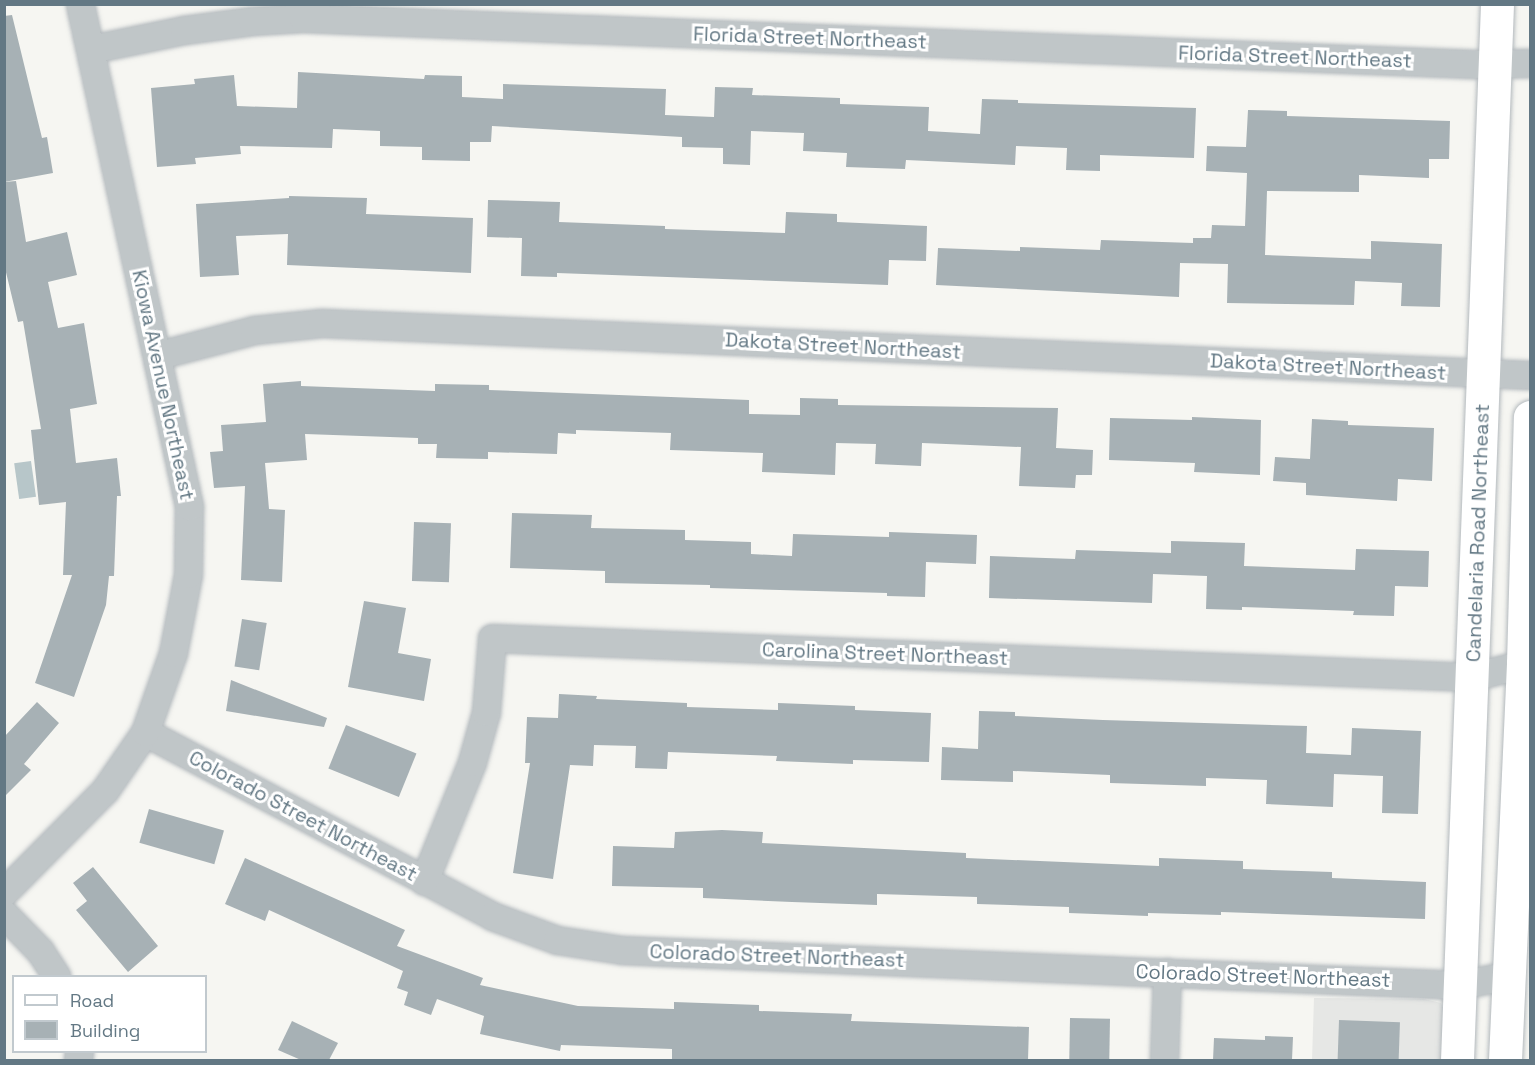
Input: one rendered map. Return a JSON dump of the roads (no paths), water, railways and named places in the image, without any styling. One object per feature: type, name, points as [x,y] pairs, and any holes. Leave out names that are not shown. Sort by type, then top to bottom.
[{"type":"main road","name":"Candelaria Road Northeast","points":[[1457,1060],[1485,374],[1497,4]]},
{"type":"main road","points":[[1505,1060],[1527,662],[1530,417]]},
{"type":"street","name":"Kiowa Avenue Northeast","points":[[4,892],[105,789],[145,732],[173,653],[188,574],[189,506],[159,355],[80,4]]},
{"type":"street","name":"Florida Street Northeast","points":[[91,49],[184,30],[252,21],[303,18],[1495,64],[1530,63]]},
{"type":"street","name":"Dakota Street Northeast","points":[[159,355],[254,330],[322,323],[1530,375]]},
{"type":"street","name":"Carolina Street Northeast","points":[[423,881],[472,762],[486,712],[492,638],[1472,677],[1527,662]]},
{"type":"street","name":"Colorado Street Northeast","points":[[145,732],[492,916],[557,940],[622,950],[1460,985],[1509,975]]},
{"type":"street","points":[[4,914],[40,951],[55,975]]},
{"type":"street","points":[[1164,1060],[1167,972]]}]
